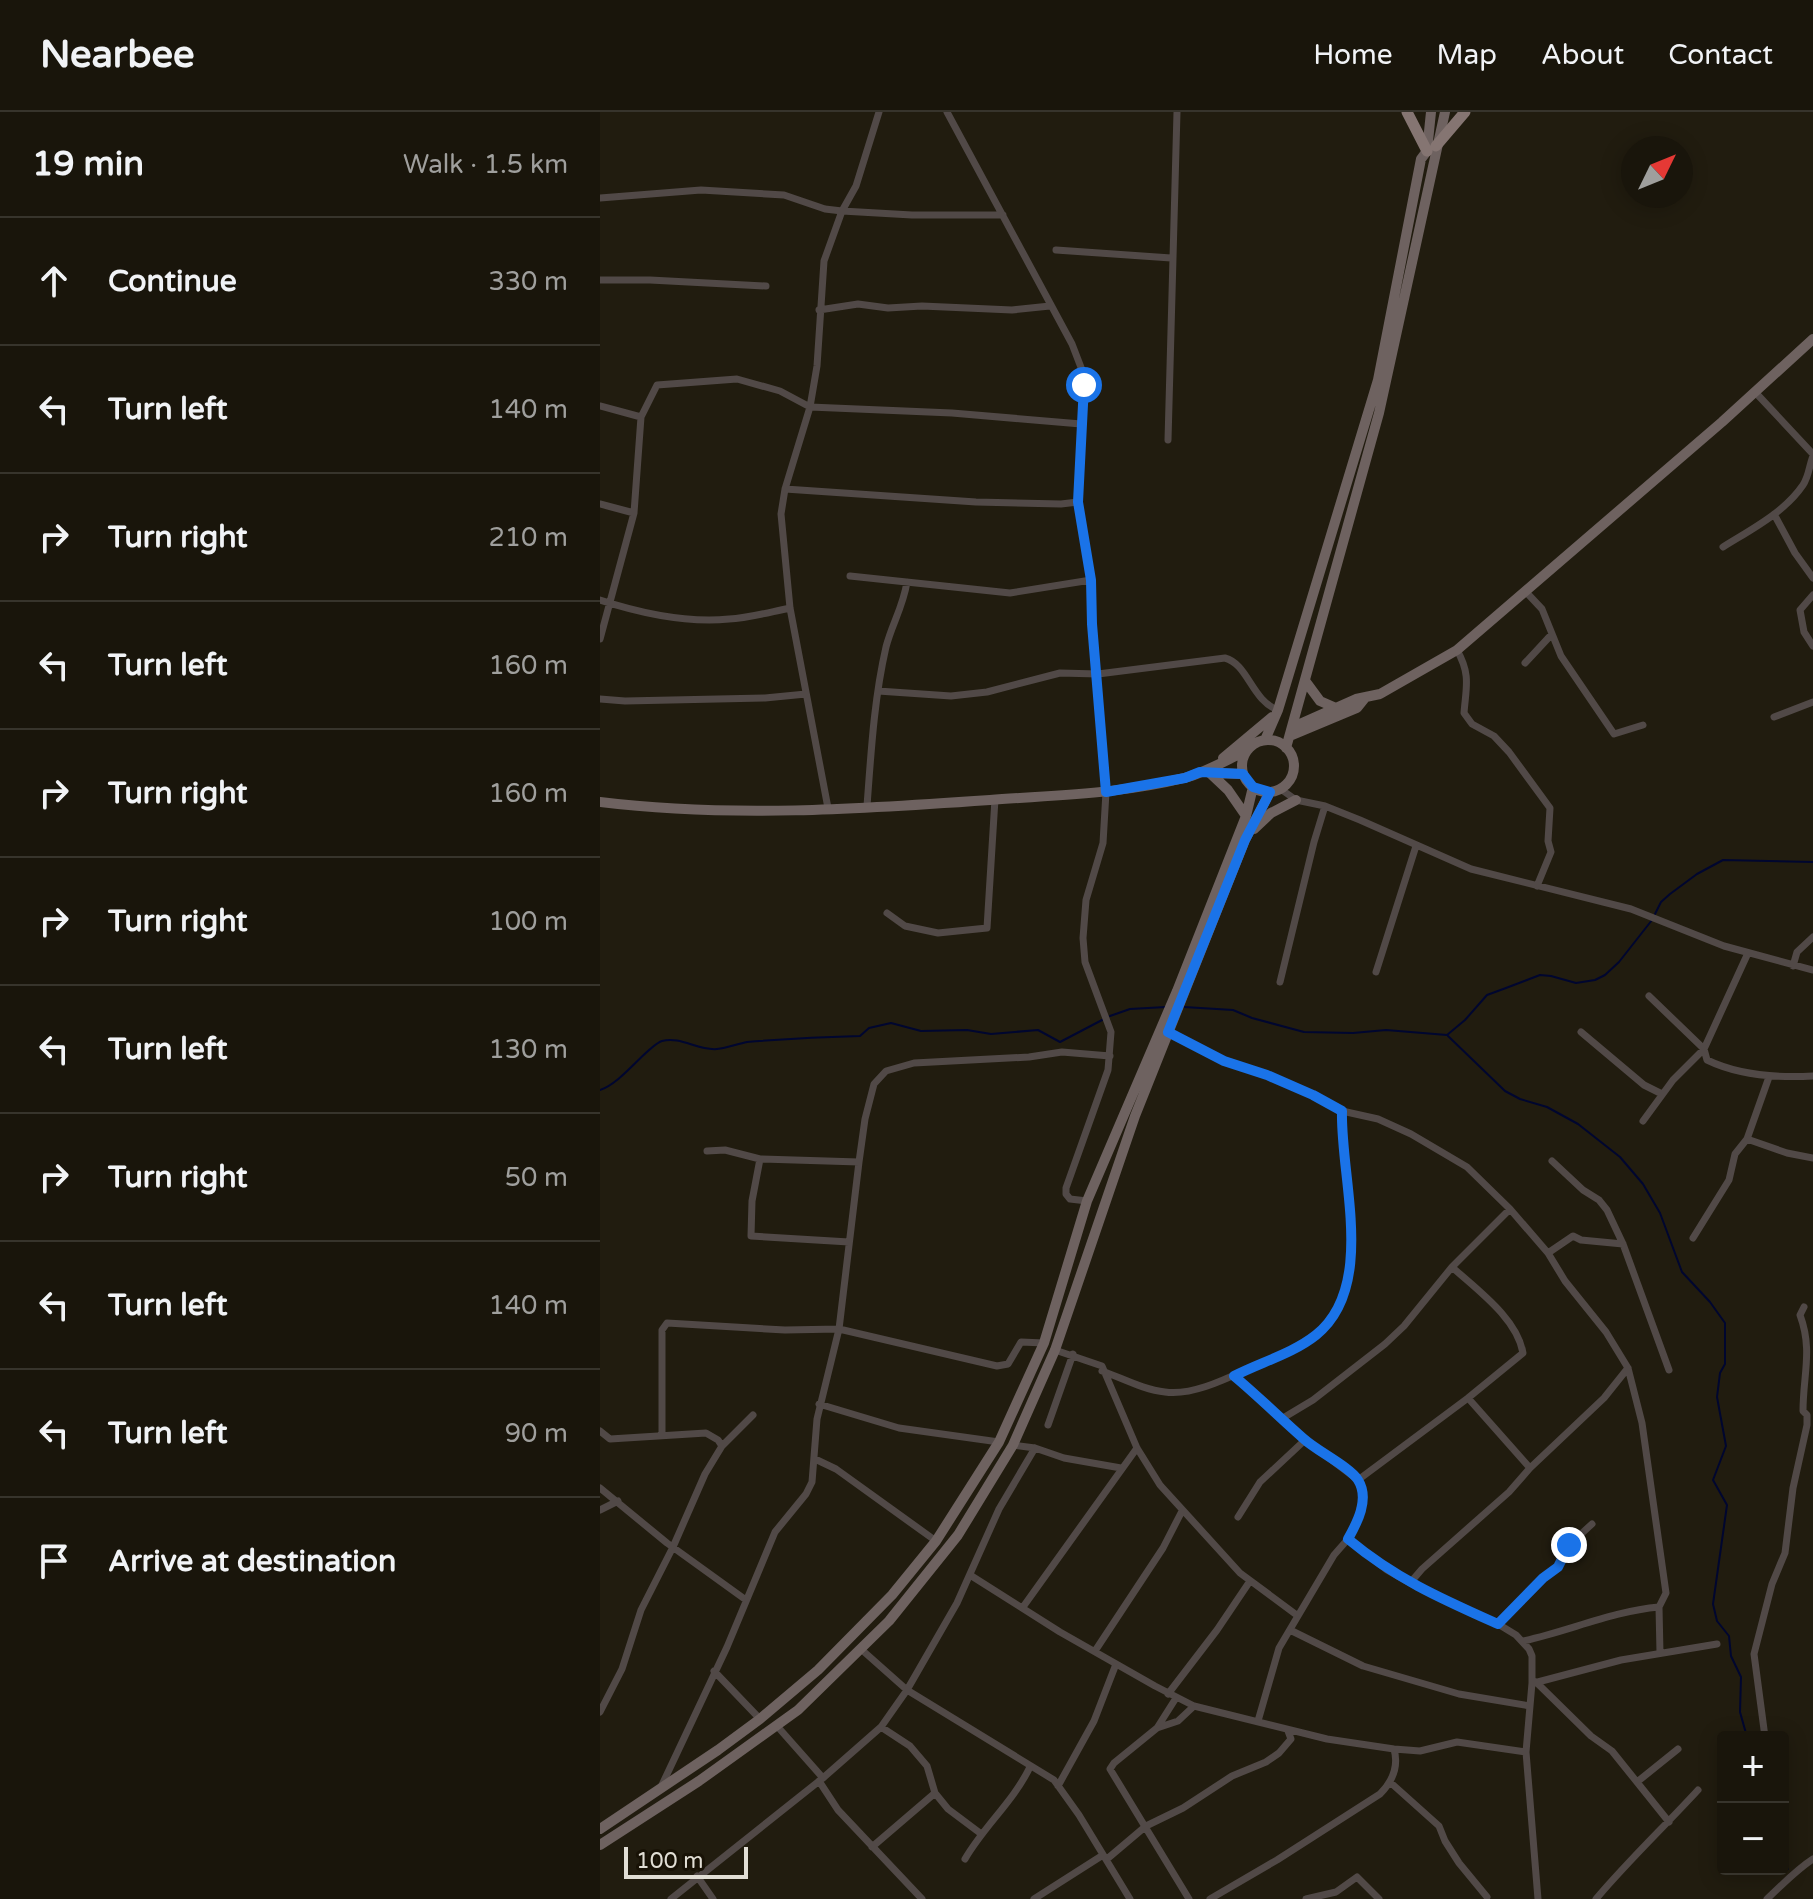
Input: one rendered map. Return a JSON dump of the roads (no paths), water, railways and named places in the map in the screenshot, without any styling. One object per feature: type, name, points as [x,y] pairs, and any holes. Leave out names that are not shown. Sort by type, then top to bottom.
[{"type":"main road","points":[[1407,112],[1431,148]]},
{"type":"main road","points":[[1431,112],[1431,148]]},
{"type":"main road","points":[[1286,748],[1379,413],[1431,148],[1445,112]]},
{"type":"main road","points":[[1265,740],[1277,712],[1378,380],[1421,159],[1465,112]]},
{"type":"main road","points":[[1292,731],[1356,699],[1414,677],[1457,650],[1813,339]]},
{"type":"main road","points":[[1306,681],[1320,701],[1336,708]]},
{"type":"main road","points":[[1292,731],[1357,708],[1365,698]]},
{"type":"main road","points":[[1207,771],[1277,712]]},
{"type":"main road","points":[[600,802],[709,811],[828,808],[1106,792],[1185,778],[1207,771],[1254,744],[1265,740],[1277,742],[1286,748],[1294,766],[1290,779],[1276,791],[1245,840],[1180,995]]},
{"type":"main road","points":[[1246,751],[1242,762],[1243,774],[1253,787],[1276,791]]},
{"type":"main road","points":[[1207,771],[1243,774]]},
{"type":"main road","points":[[1207,771],[1228,790],[1246,816]]},
{"type":"main road","points":[[600,1845],[777,1726],[862,1650],[927,1576],[958,1535],[1013,1445],[1055,1350],[1109,1188],[1246,816],[1253,787]]},
{"type":"main road","points":[[1245,840],[1271,813],[1296,800]]},
{"type":"main road","points":[[600,1829],[760,1719],[818,1670],[882,1606],[936,1541],[999,1442],[1044,1343],[1087,1201],[1166,1031]]},
{"type":"street","points":[[828,808],[790,608],[781,514],[785,489],[810,407],[817,366],[824,261],[842,211],[856,186],[879,112]]},
{"type":"street","points":[[947,112],[1072,344],[1084,385],[1078,502],[1091,580],[1106,792],[1103,843],[1086,900],[1083,938],[1085,962],[1111,1032],[1110,1056],[1097,1105],[1066,1188],[1070,1199],[1087,1201]]},
{"type":"street","points":[[1168,440],[1177,112]]},
{"type":"street","points":[[600,198],[701,190],[784,195],[825,209],[842,211],[1003,215]]},
{"type":"street","points":[[1056,250],[1171,258]]},
{"type":"street","points":[[600,280],[766,286]]},
{"type":"street","points":[[819,310],[858,304],[888,308],[922,306],[1012,310],[1050,306]]},
{"type":"street","points":[[600,639],[634,513],[641,417],[657,385],[737,379],[780,391],[810,407],[952,413],[1081,424]]},
{"type":"street","points":[[1723,547],[1774,514],[1802,487],[1813,455],[1755,392]]},
{"type":"street","points":[[600,406],[641,417]]},
{"type":"street","points":[[631,413],[646,407]]},
{"type":"street","points":[[785,489],[976,502],[1078,502]]},
{"type":"street","points":[[600,504],[634,513]]},
{"type":"street","points":[[1774,514],[1813,578]]},
{"type":"street","points":[[850,576],[1010,593],[1091,580]]},
{"type":"street","points":[[867,806],[878,691],[891,631],[901,612],[907,582]]},
{"type":"street","points":[[1526,592],[1542,609],[1561,656],[1614,734],[1643,725]]},
{"type":"street","points":[[1813,595],[1800,610],[1804,632],[1813,646]]},
{"type":"street","points":[[600,600],[658,615],[706,620],[731,619],[790,608]]},
{"type":"street","points":[[1525,663],[1552,634]]},
{"type":"street","points":[[1457,650],[1466,666],[1468,691],[1464,713],[1472,724],[1494,736],[1509,752],[1550,808],[1548,841],[1551,852],[1537,886]]},
{"type":"street","points":[[878,691],[951,696],[987,692],[1060,673],[1098,674],[1225,658],[1236,664],[1266,706],[1277,712]]},
{"type":"street","points":[[600,699],[765,698],[806,694]]},
{"type":"street","points":[[1774,717],[1813,702]]},
{"type":"street","points":[[1276,791],[1296,800],[1325,806],[1471,869],[1631,909],[1748,953],[1813,970]]},
{"type":"street","points":[[887,913],[905,926],[938,933],[987,928],[995,799]]},
{"type":"street","points":[[1280,982],[1325,806]]},
{"type":"street","points":[[1376,972],[1416,846]]},
{"type":"street","points":[[1793,966],[1797,952],[1813,937]]},
{"type":"street","points":[[1643,1121],[1662,1094],[1704,1049],[1748,953]]},
{"type":"street","points":[[1649,996],[1704,1049],[1707,1060],[1769,1077],[1813,1076]]},
{"type":"street","points":[[1166,1031],[1224,1061],[1267,1075],[1342,1111],[1378,1119],[1445,1153],[1467,1167],[1510,1209],[1548,1253],[1565,1281],[1606,1332],[1628,1368],[1642,1423],[1666,1593],[1659,1607],[1660,1653]]},
{"type":"street","points":[[1581,1032],[1644,1085],[1662,1094]]},
{"type":"street","points":[[660,1789],[775,1532],[812,1482],[819,1404],[839,1329],[859,1162],[874,1084],[886,1071],[895,1067],[1062,1052],[1110,1056]]},
{"type":"street","points":[[1693,1238],[1723,1191],[1735,1154],[1747,1139],[1769,1077]]},
{"type":"street","points":[[1102,1371],[1155,1391],[1176,1393],[1234,1376],[1301,1346],[1324,1329],[1337,1309],[1353,1243],[1341,1133],[1342,1111]]},
{"type":"street","points":[[1747,1139],[1813,1158]]},
{"type":"street","points":[[707,1151],[725,1150],[760,1159],[859,1162]]},
{"type":"street","points":[[760,1159],[752,1201],[751,1236],[849,1242]]},
{"type":"street","points":[[1552,1161],[1607,1210],[1623,1244],[1669,1370]]},
{"type":"street","points":[[1283,1418],[1313,1400],[1385,1344],[1404,1326],[1452,1267],[1510,1209]]},
{"type":"street","points":[[1548,1253],[1573,1236],[1581,1240],[1623,1244]]},
{"type":"street","points":[[1358,1480],[1521,1357],[1523,1350],[1509,1325],[1492,1303],[1452,1267]]},
{"type":"street","points":[[1764,1731],[1754,1654],[1768,1597],[1785,1553],[1793,1488],[1810,1420],[1803,1411],[1803,1390],[1811,1365],[1812,1343],[1800,1315],[1804,1307]]},
{"type":"street","points":[[662,1435],[662,1330],[667,1323],[785,1330],[839,1329],[997,1366],[1008,1364],[1021,1342],[1044,1343]]},
{"type":"street","points":[[1055,1350],[1102,1366],[1137,1448],[1160,1485],[1250,1581],[1298,1616]]},
{"type":"street","points":[[1048,1425],[1073,1354]]},
{"type":"street","points":[[1410,1583],[1509,1492],[1604,1398],[1628,1368]]},
{"type":"street","points":[[1234,1376],[1305,1440],[1358,1480],[1363,1494],[1362,1508],[1348,1539],[1334,1555],[1279,1648],[1258,1721]]},
{"type":"street","points":[[1468,1398],[1530,1468]]},
{"type":"street","points":[[819,1404],[899,1428],[999,1442]]},
{"type":"street","points":[[600,1712],[622,1669],[641,1610],[673,1547],[691,1502],[722,1446],[753,1415]]},
{"type":"street","points":[[600,1431],[610,1439],[706,1433],[722,1446]]},
{"type":"street","points":[[1238,1517],[1260,1482],[1305,1440]]},
{"type":"street","points":[[1013,1445],[1121,1468]]},
{"type":"street","points":[[671,1899],[821,1780],[881,1727],[907,1690],[965,1590],[999,1509],[1025,1470],[1035,1448]]},
{"type":"street","points":[[1023,1607],[1137,1448]]},
{"type":"street","points":[[815,1459],[836,1469],[936,1541]]},
{"type":"street","points":[[600,1488],[746,1600]]},
{"type":"street","points":[[600,1510],[618,1501]]},
{"type":"street","points":[[1095,1651],[1154,1563],[1182,1511]]},
{"type":"street","points":[[1498,1624],[1558,1567],[1569,1545],[1592,1524]]},
{"type":"street","points":[[1348,1539],[1387,1570],[1498,1624],[1523,1641],[1532,1656],[1534,1683],[1526,1752],[1538,1899]]},
{"type":"street","points":[[970,1575],[1045,1623],[1194,1706],[1288,1731],[1394,1749],[1420,1751],[1457,1742],[1526,1752]]},
{"type":"street","points":[[1168,1694],[1250,1581]]},
{"type":"street","points":[[1523,1641],[1629,1610],[1659,1607]]},
{"type":"street","points":[[1290,1630],[1363,1666],[1459,1694],[1530,1706]]},
{"type":"street","points":[[1534,1683],[1621,1660],[1717,1644]]},
{"type":"street","points":[[862,1650],[907,1690],[1054,1780],[1130,1899]]},
{"type":"street","points":[[1058,1786],[1094,1721],[1116,1664]]},
{"type":"street","points":[[714,1671],[760,1719]]},
{"type":"street","points":[[1534,1683],[1591,1736],[1612,1751],[1669,1822]]},
{"type":"street","points":[[1176,1698],[1157,1728],[1110,1769],[1189,1899]]},
{"type":"street","points":[[1157,1728],[1178,1721],[1194,1706]]},
{"type":"street","points":[[777,1726],[821,1780],[838,1810],[922,1899]]},
{"type":"street","points":[[881,1727],[910,1746],[927,1766],[935,1793],[948,1809],[980,1833]]},
{"type":"street","points":[[1034,1899],[1105,1857],[1146,1826],[1183,1808],[1232,1776],[1266,1762],[1288,1744],[1291,1739],[1288,1731]]},
{"type":"street","points":[[1210,1899],[1361,1808],[1391,1783],[1397,1761],[1394,1749]]},
{"type":"street","points":[[1637,1782],[1678,1749]]},
{"type":"street","points":[[965,1859],[980,1833],[1000,1813],[1030,1767]]},
{"type":"street","points":[[1391,1783],[1439,1826],[1459,1863],[1487,1897]]},
{"type":"street","points":[[1596,1899],[1698,1790]]},
{"type":"street","points":[[872,1847],[935,1793]]},
{"type":"street","points":[[1767,1899],[1798,1868],[1813,1859]]},
{"type":"street","points":[[697,1876],[713,1899]]},
{"type":"street","points":[[1306,1899],[1336,1892],[1357,1877],[1379,1899]]},
{"type":"waterway","points":[[1655,914],[1670,894],[1723,860],[1813,862]]},
{"type":"waterway","points":[[1184,1007],[1233,1010],[1304,1032],[1386,1030],[1447,1035],[1487,995],[1540,975],[1576,983],[1605,975],[1652,920]]},
{"type":"waterway","points":[[1110,1016],[1130,1009],[1166,1007]]},
{"type":"waterway","points":[[600,1090],[617,1080],[656,1044],[669,1040],[717,1049],[747,1042],[860,1036],[869,1028],[891,1023],[921,1031],[967,1030],[991,1034],[1038,1030],[1060,1042],[1104,1019]]},
{"type":"waterway","points":[[1448,1036],[1505,1091],[1547,1107],[1578,1124],[1620,1157],[1643,1184],[1660,1213],[1682,1272],[1725,1323],[1725,1364],[1720,1373],[1717,1397],[1726,1446],[1713,1480],[1727,1505],[1713,1604],[1717,1621],[1729,1636],[1731,1656],[1741,1677],[1740,1712],[1745,1731]]}]
